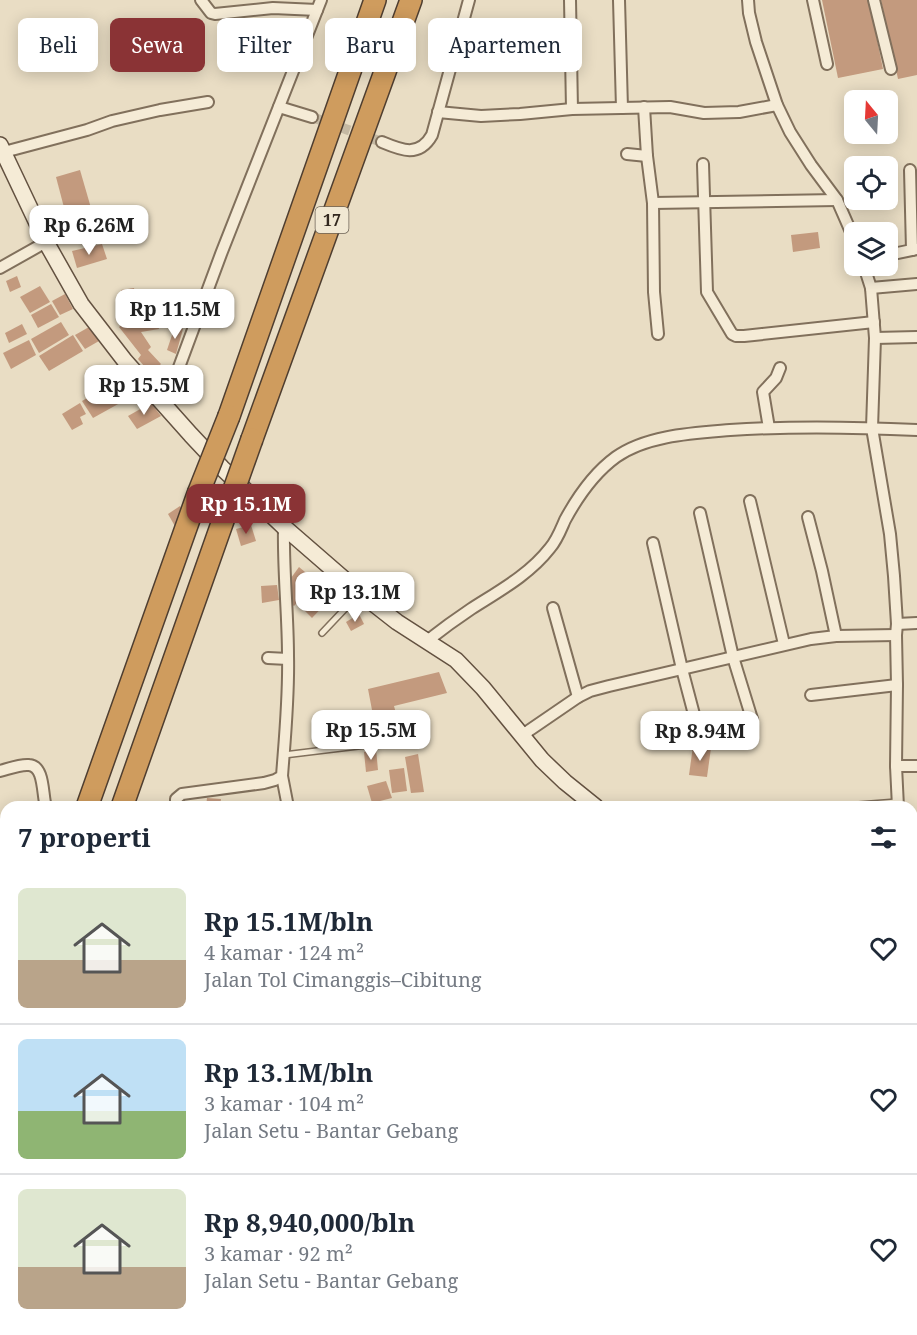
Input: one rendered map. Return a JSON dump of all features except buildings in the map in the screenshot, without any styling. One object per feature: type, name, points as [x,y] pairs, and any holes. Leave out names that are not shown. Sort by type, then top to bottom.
[{"type":"highway","name":"17","points":[[89,801],[198,494],[229,416],[375,0]]},
{"type":"highway","name":"17","points":[[124,801],[411,0]]},
{"type":"main road","points":[[2,148],[46,242],[81,304],[125,361],[191,435],[222,468],[285,527],[360,593],[397,622],[456,660],[483,688],[542,760],[589,801]]},
{"type":"street","points":[[165,405],[221,254],[319,5],[215,14],[211,13],[201,0]]},
{"type":"street","points":[[382,142],[401,150],[411,150],[428,142],[432,135],[469,0]]},
{"type":"street","points":[[570,0],[572,109]]},
{"type":"street","points":[[619,0],[622,108]]},
{"type":"street","points":[[748,0],[756,42],[777,105],[790,132],[837,200],[847,222]]},
{"type":"street","points":[[813,0],[827,64]]},
{"type":"street","points":[[874,0],[891,69]]},
{"type":"street","points":[[2,148],[87,130],[112,121],[160,110],[208,102]]},
{"type":"street","points":[[438,112],[481,116],[572,109],[670,107],[704,113],[739,112],[777,105]]},
{"type":"street","points":[[279,107],[312,117]]},
{"type":"street","points":[[644,107],[647,156],[654,203],[654,292],[658,334]]},
{"type":"street","points":[[627,154],[647,156]]},
{"type":"street","points":[[703,164],[707,292],[732,334],[744,336],[874,322]]},
{"type":"street","points":[[898,253],[915,250],[910,170]]},
{"type":"street","points":[[654,203],[837,200]]},
{"type":"street","points":[[0,268],[46,242]]},
{"type":"street","points":[[867,276],[871,288],[875,338],[872,428],[890,534],[894,576],[898,801]]},
{"type":"street","points":[[871,288],[917,284]]},
{"type":"street","points":[[875,338],[917,337]]},
{"type":"street","points":[[769,428],[763,392],[775,380],[780,368]]},
{"type":"street","points":[[427,640],[519,578],[538,561],[552,546],[589,482],[616,457],[631,448],[672,436],[769,428],[917,430]]},
{"type":"street","points":[[750,501],[784,644]]},
{"type":"street","points":[[653,543],[681,669],[700,740],[702,742],[751,724],[752,719],[733,657],[700,513]]},
{"type":"street","points":[[808,518],[836,636]]},
{"type":"street","points":[[285,527],[288,659],[282,776],[287,801]]},
{"type":"street","points":[[553,608],[579,697]]},
{"type":"street","points":[[521,736],[579,697],[599,688],[784,644],[896,630],[917,623]]},
{"type":"street","points":[[268,658],[288,659]]},
{"type":"street","points":[[810,695],[897,686]]},
{"type":"street","points":[[0,771],[27,764],[36,767],[40,774],[45,801]]},
{"type":"street","points":[[896,766],[917,766]]},
{"type":"street","points":[[176,801],[176,798],[182,794],[264,783],[282,776]]},
{"type":"lane","points":[[322,633],[360,593]]},
{"type":"lane","points":[[284,755],[366,745]]},
{"type":"tunnel","points":[[312,117],[382,142]]}]
